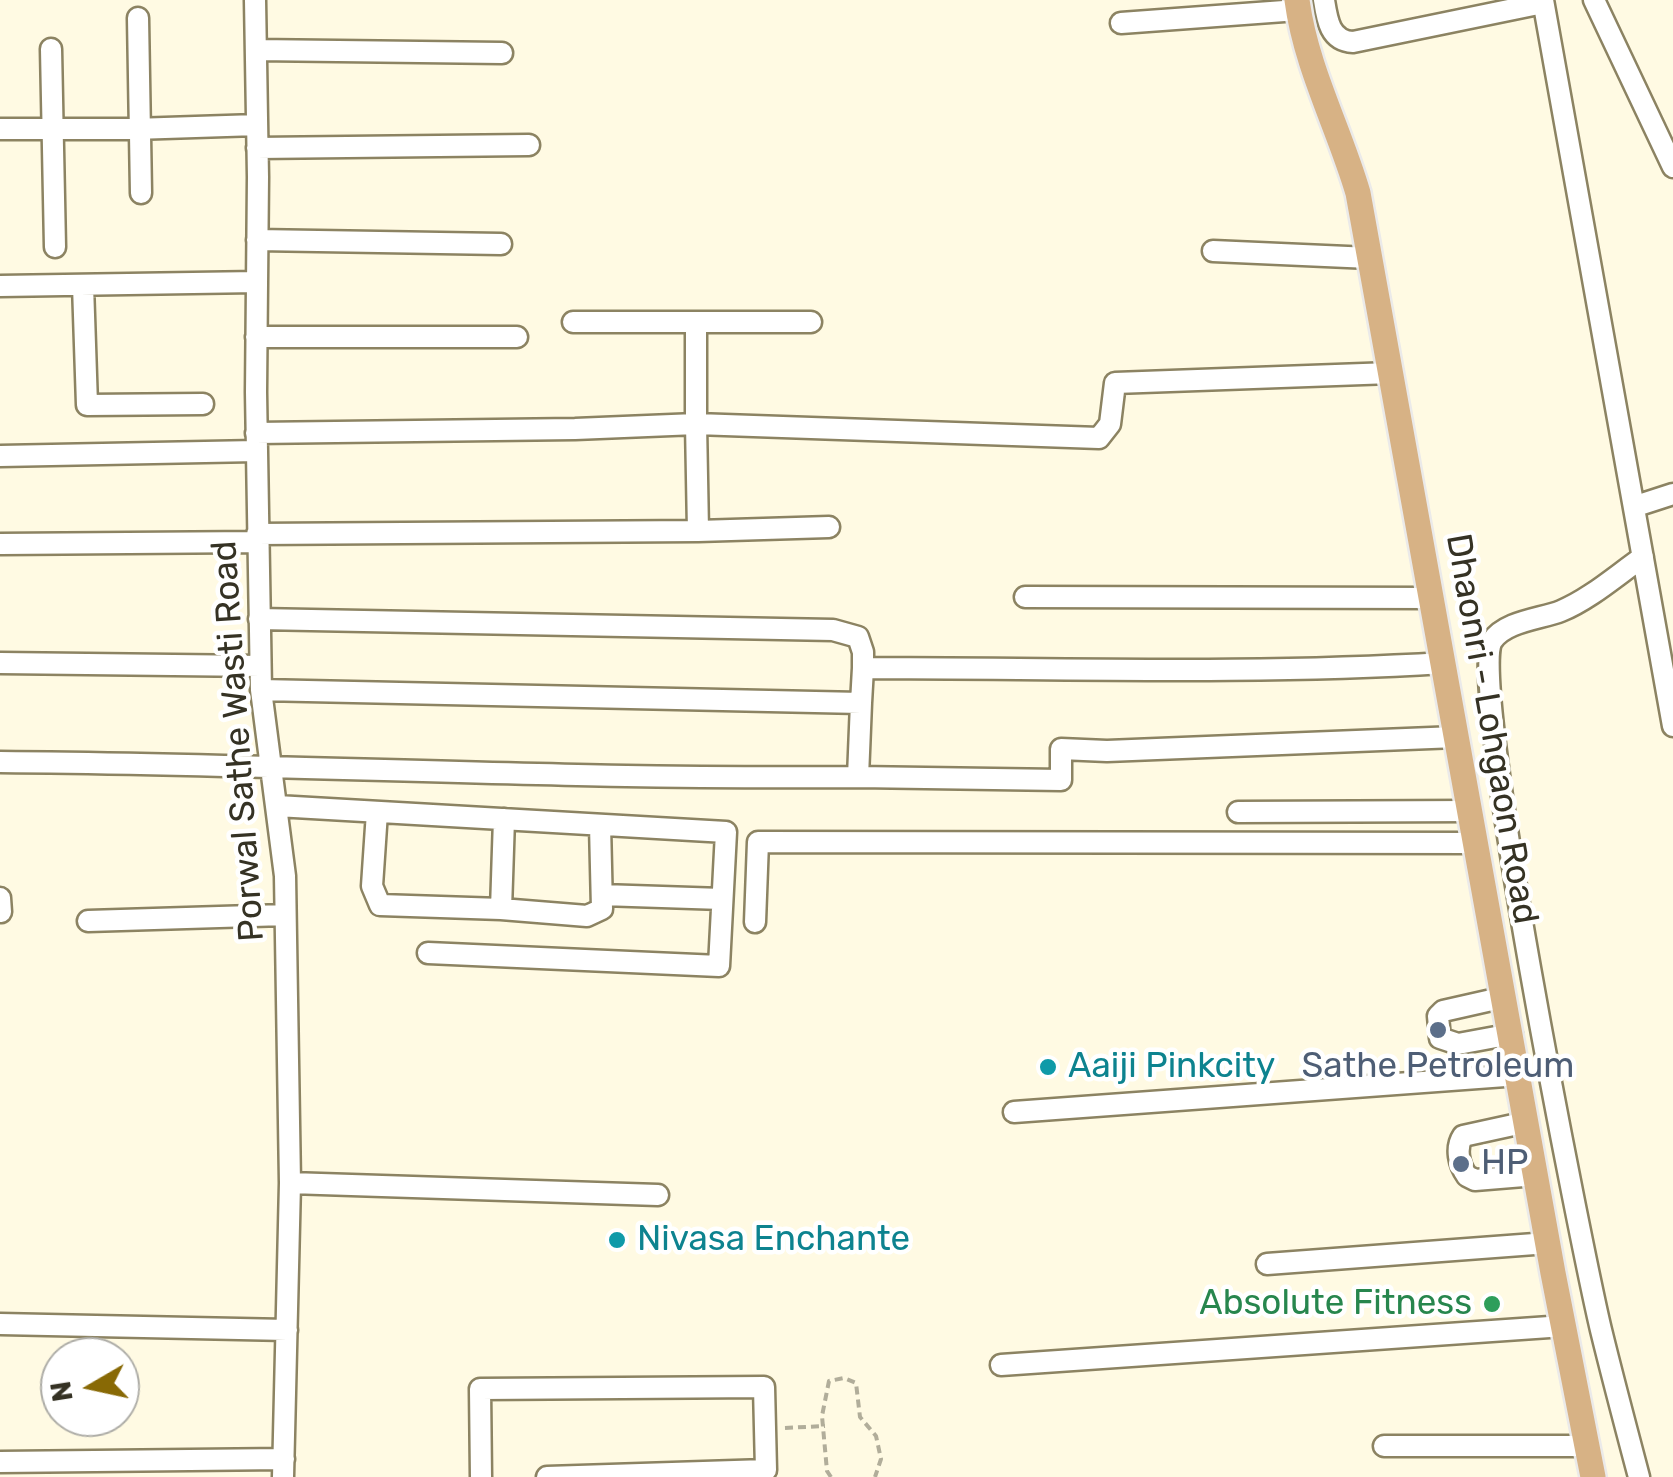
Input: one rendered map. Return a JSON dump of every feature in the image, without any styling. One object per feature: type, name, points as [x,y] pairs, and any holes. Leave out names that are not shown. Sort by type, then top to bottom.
[{"type":"main road","name":"Dhaonri - Lohgaon Road","points":[[1298,5],[1310,64],[1344,146],[1358,193],[1594,1477]]},
{"type":"street","name":"Porwal Sathe Wasti Road","points":[[255,0],[260,666],[285,915],[290,1184],[284,1468]]},
{"type":"street","points":[[1324,0],[1333,34],[1342,42],[1543,2],[1673,726]]},
{"type":"street","points":[[1594,0],[1673,167]]},
{"type":"street","points":[[1121,22],[1298,5]]},
{"type":"street","points":[[138,18],[141,193]]},
{"type":"street","points":[[51,49],[55,246]]},
{"type":"street","points":[[256,50],[502,53]]},
{"type":"street","points":[[0,129],[257,125]]},
{"type":"street","points":[[258,148],[529,145]]},
{"type":"street","points":[[257,240],[501,244]]},
{"type":"street","points":[[1213,251],[1370,258]]},
{"type":"street","points":[[0,286],[257,282]]},
{"type":"street","points":[[83,285],[87,406],[203,404]]},
{"type":"street","points":[[573,322],[812,322]]},
{"type":"street","points":[[696,324],[698,531]]},
{"type":"street","points":[[256,337],[517,337]]},
{"type":"street","points":[[0,456],[696,424],[1099,438],[1110,424],[1115,383],[1391,373]]},
{"type":"street","points":[[1636,506],[1673,494]]},
{"type":"street","points":[[0,544],[829,526]]},
{"type":"street","points":[[1638,1477],[1600,1327],[1518,892],[1490,698],[1488,656],[1490,642],[1499,634],[1562,611],[1643,556]]},
{"type":"street","points":[[1025,597],[1432,598]]},
{"type":"street","points":[[259,620],[834,630],[858,637],[863,652],[858,778]]},
{"type":"street","points":[[0,663],[260,666]]},
{"type":"street","points":[[862,668],[1180,671],[1353,669],[1443,663]]},
{"type":"street","points":[[261,690],[861,702]]},
{"type":"street","points":[[0,762],[686,779],[1061,780],[1061,749],[1107,751],[1456,737]]},
{"type":"street","points":[[277,806],[726,832],[719,966],[428,952]]},
{"type":"street","points":[[1238,812],[1471,811]]},
{"type":"street","points":[[378,812],[372,886],[380,904],[587,916],[602,908],[600,825]]},
{"type":"street","points":[[501,910],[504,819]]},
{"type":"street","points":[[755,922],[758,842],[1477,843]]},
{"type":"street","points":[[602,894],[722,899]]},
{"type":"street","points":[[0,898],[1,912]]},
{"type":"street","points":[[88,921],[285,915]]},
{"type":"street","points":[[1505,996],[1443,1010],[1438,1016],[1440,1038],[1458,1044],[1512,1034]]},
{"type":"street","points":[[1014,1112],[1519,1075]]},
{"type":"street","points":[[1527,1122],[1463,1136],[1460,1162],[1467,1176],[1475,1180],[1536,1175]]},
{"type":"street","points":[[290,1184],[658,1195]]},
{"type":"street","points":[[1267,1264],[1548,1243]]},
{"type":"street","points":[[0,1324],[287,1330]]},
{"type":"street","points":[[1002,1365],[1564,1326]]},
{"type":"street","points":[[481,1477],[480,1389],[764,1387],[766,1470],[547,1477]]},
{"type":"street","points":[[1384,1446],[1587,1446]]},
{"type":"street","points":[[0,1462],[284,1468]]},
{"type":"path","points":[[832,1477],[827,1471],[822,1416],[825,1389],[837,1378],[851,1378],[859,1390],[862,1422],[876,1436],[881,1458],[875,1477]]},
{"type":"path","points":[[765,1428],[825,1426]]},
{"type":"place","name":"Sathe Petroleum","points":[[1438,1030]]},
{"type":"place","name":"Aaiji Pinkcity","points":[[1048,1067]]},
{"type":"place","name":"HP","points":[[1461,1164]]},
{"type":"place","name":"Nivasa Enchante","points":[[617,1240]]},
{"type":"place","name":"Absolute Fitness","points":[[1492,1304]]}]
